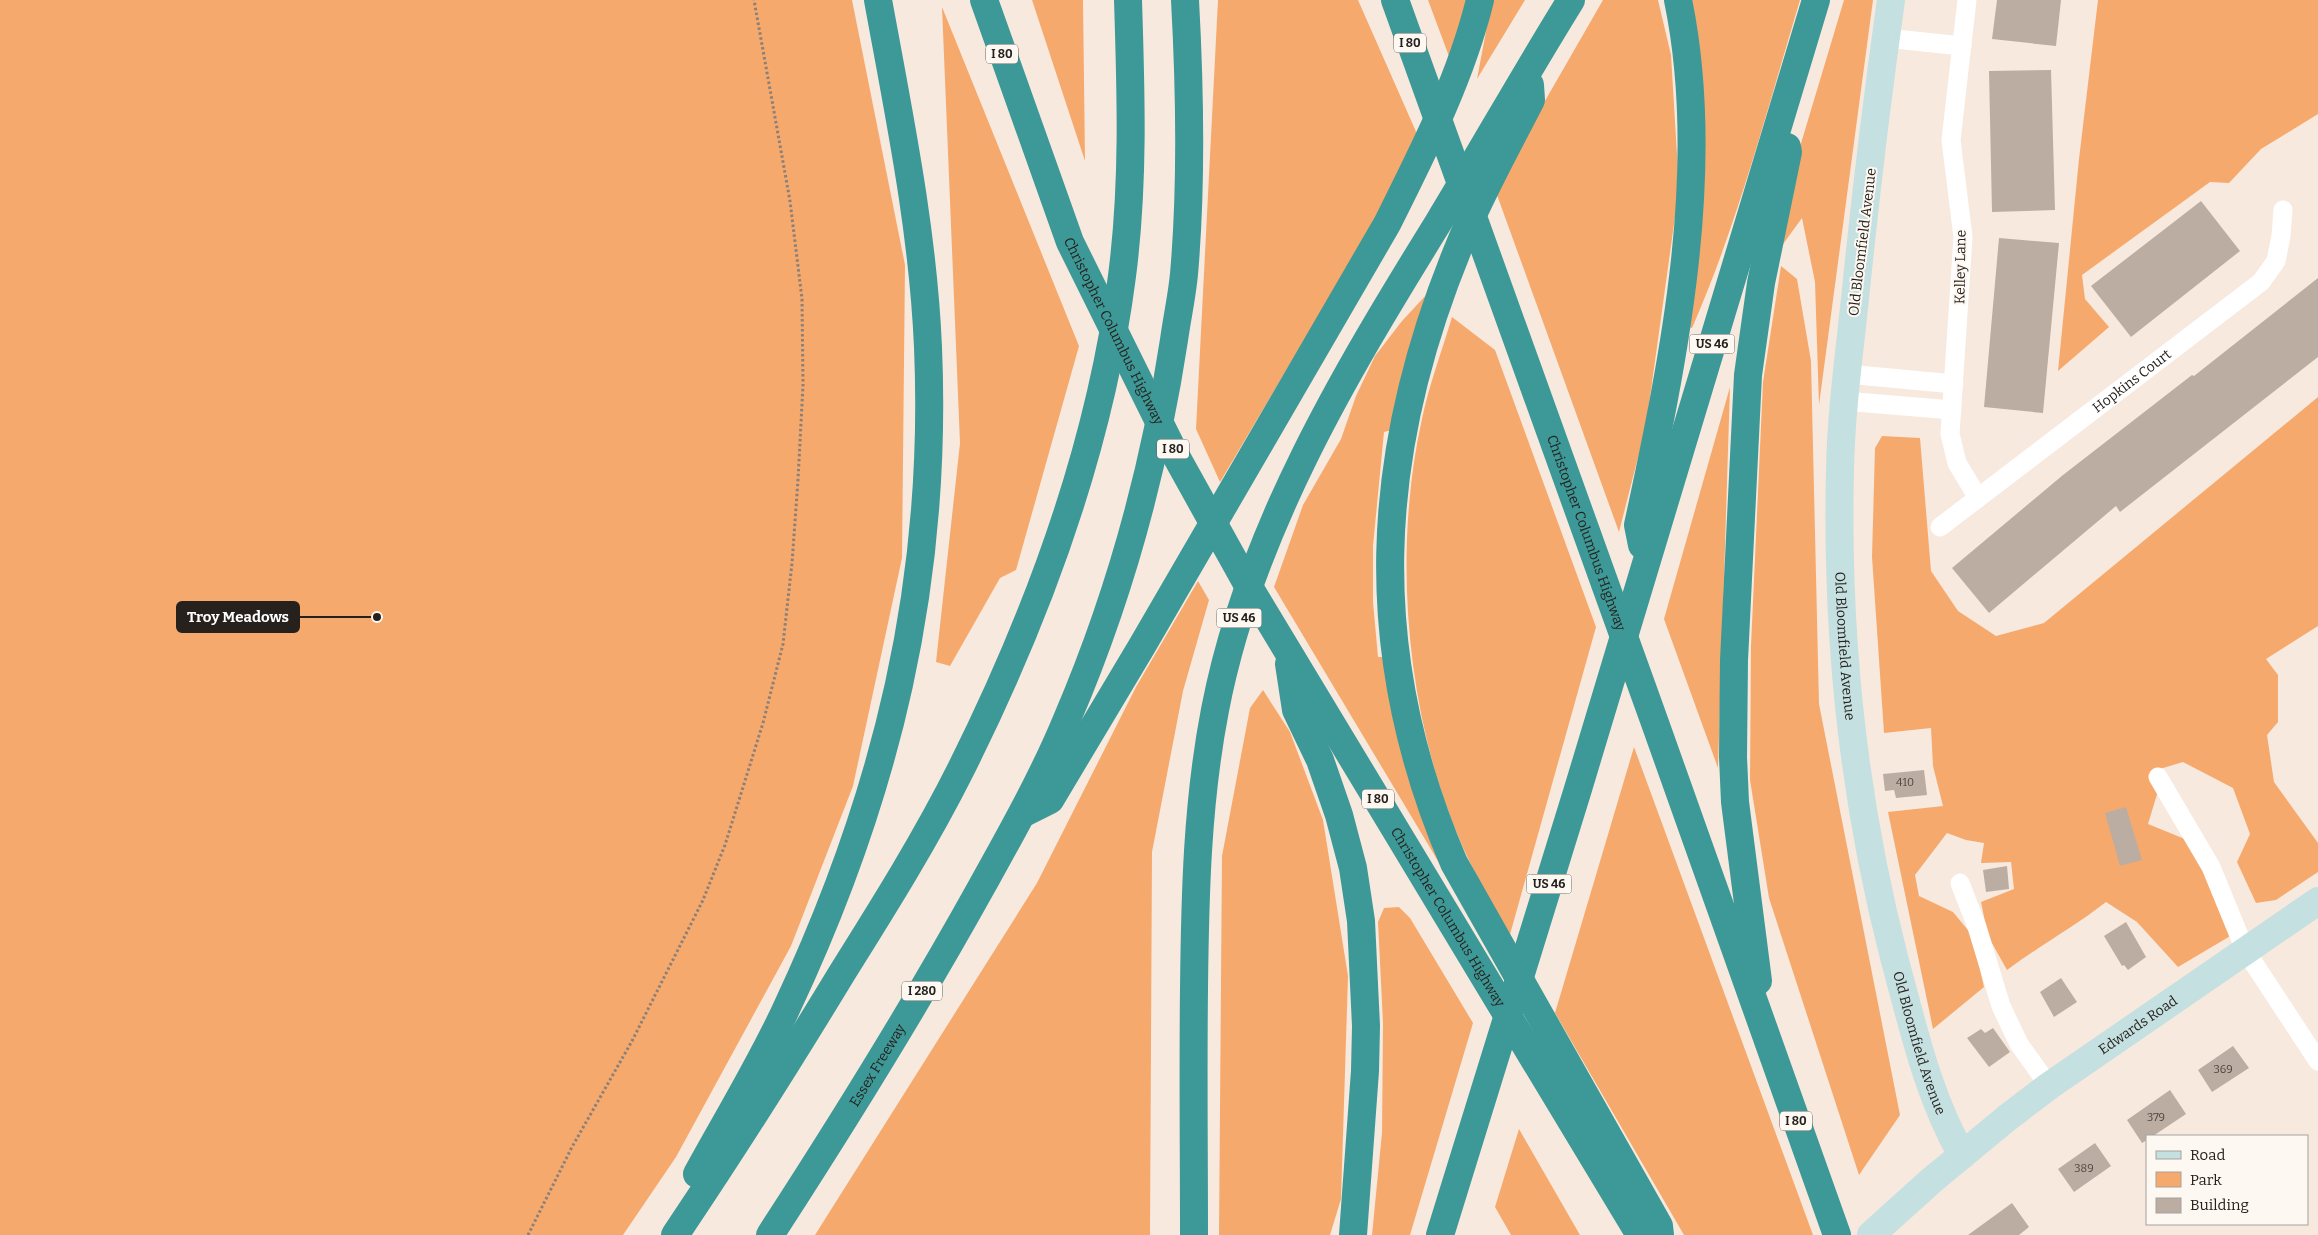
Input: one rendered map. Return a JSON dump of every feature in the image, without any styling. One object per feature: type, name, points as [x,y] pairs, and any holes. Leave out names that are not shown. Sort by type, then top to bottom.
[{"type":"highway","points":[[665,1235],[733,1106],[770,1042],[834,900],[859,834],[879,769],[899,690],[914,606],[926,502],[930,421],[928,344],[921,257],[908,165],[878,0]]},
{"type":"highway","name":"Christopher Columbus Highway","points":[[984,0],[1070,242],[1142,391],[1201,503],[1287,650],[1640,1235]]},
{"type":"highway","points":[[675,1235],[758,1111],[904,874],[959,772],[1001,686],[1047,571],[1073,492],[1100,399],[1122,278],[1132,152],[1128,0]]},
{"type":"highway","name":"Essex Freeway","points":[[770,1235],[816,1164],[952,940],[1022,814],[1067,720],[1098,643],[1129,546],[1164,405],[1184,277],[1189,192],[1190,84],[1186,0]]},
{"type":"highway","name":"Christopher Columbus Highway","points":[[1395,0],[1656,723],[1833,1224]]},
{"type":"highway","points":[[1022,814],[1050,800],[1142,646],[1387,224],[1415,168],[1464,54],[1480,0]]},
{"type":"highway","name":"US 46","points":[[1194,1235],[1195,882],[1205,766],[1226,662],[1258,561],[1284,498],[1305,455],[1405,274],[1463,182],[1528,69],[1571,0]]},
{"type":"highway","points":[[1646,563],[1638,525],[1671,365],[1691,180],[1692,147],[1688,69],[1678,0]]},
{"type":"highway","name":"US 46","points":[[1440,1235],[1816,0]]},
{"type":"highway","points":[[1528,69],[1531,100],[1460,243],[1429,332],[1407,416],[1396,469],[1390,533],[1388,578],[1393,646],[1399,685],[1411,737],[1438,825],[1454,863],[1659,1226],[1660,1235]]},
{"type":"highway","points":[[1764,1030],[1735,802],[1733,704],[1746,394],[1761,283],[1788,152],[1779,124]]},
{"type":"highway","points":[[1287,650],[1296,710],[1320,760],[1339,814],[1352,868],[1361,921],[1366,1026],[1365,1071],[1353,1235]]},
{"type":"street","name":"Old Bloomfield Avenue","points":[[1891,0],[1844,401],[1840,475],[1842,629],[1851,736],[1865,826],[1884,919],[1924,1063],[1945,1126],[1962,1155]]},
{"type":"street","name":"Kelley Lane","points":[[1967,0],[1950,140],[1963,237],[1950,434],[1952,451],[1962,475],[1978,498]]},
{"type":"street","points":[[1886,38],[1962,46]]},
{"type":"street","name":"Hopkins Court","points":[[1940,527],[2261,282],[2276,261],[2281,236],[2283,210]]},
{"type":"street","points":[[1847,374],[1954,384]]},
{"type":"street","points":[[1844,401],[1952,410]]},
{"type":"street","points":[[2158,777],[2211,867],[2245,950],[2318,1061]]},
{"type":"street","points":[[1960,883],[1977,927],[2001,1006],[2019,1044],[2049,1086]]},
{"type":"street","name":"Edwards Road","points":[[1962,1155],[2049,1086],[2318,901]]},
{"type":"street","points":[[1871,1235],[1962,1155]]},
{"type":"path","points":[[528,1235],[572,1147],[632,1041],[703,900],[724,845],[764,723],[783,644],[792,563],[798,480],[803,385],[802,299],[790,200],[754,0]]},
{"type":"green space","points":[[0,0],[852,0],[905,265],[902,558],[853,786],[791,946],[676,1157],[623,1235],[0,1235]]},
{"type":"green space","points":[[1032,0],[1083,0],[1085,161]]},
{"type":"green space","points":[[1218,0],[1358,0],[1421,143],[1220,482],[1196,429]]},
{"type":"green space","points":[[1428,0],[1468,0],[1450,59]]},
{"type":"green space","points":[[1492,0],[1525,0],[1477,79]]},
{"type":"green space","points":[[1603,0],[1658,0],[1671,55],[1679,188],[1646,426],[1619,532],[1497,195],[1534,120]]},
{"type":"green space","points":[[1692,0],[1800,0],[1738,207],[1692,328],[1688,327],[1702,175],[1705,174],[1705,130]]},
{"type":"green space","points":[[1844,0],[1873,0],[1819,405],[1815,282],[1802,218],[1778,251],[1799,150]]},
{"type":"green space","points":[[2098,0],[2318,0],[2318,114],[2261,149],[2229,183],[2210,182],[2082,275],[2085,299],[2109,327],[2058,371],[2079,159]]},
{"type":"green space","points":[[942,7],[1079,346],[1016,570],[1000,578],[950,666],[936,662],[960,443]]},
{"type":"green space","points":[[1781,266],[1797,279],[1811,361],[1819,704],[1900,1115],[1859,1175],[1769,898],[1750,780],[1751,646],[1763,382]]},
{"type":"green space","points":[[1428,293],[1392,430],[1384,432],[1373,546],[1373,602],[1378,657],[1384,657],[1394,722],[1415,794],[1441,866],[1274,587],[1303,505],[1341,439],[1356,396],[1375,356],[1402,321]]},
{"type":"green space","points":[[1452,317],[1495,350],[1596,627],[1509,938],[1466,855],[1442,794],[1427,742],[1417,689],[1410,634],[1407,579],[1408,524],[1413,471],[1425,406]]},
{"type":"green space","points":[[1730,387],[1718,768],[1664,619]]},
{"type":"green space","points":[[2318,397],[2318,626],[2266,659],[2278,675],[2278,722],[2267,735],[2274,782],[2318,843],[2318,872],[2276,900],[2256,903],[2237,862],[2250,834],[2233,788],[2183,762],[2153,771],[2158,791],[2148,824],[2202,846],[2232,935],[2178,967],[2137,922],[2106,902],[2007,970],[1988,936],[1981,902],[2014,889],[2011,862],[1981,863],[1984,843],[1966,840],[1947,833],[1915,875],[1919,896],[1953,912],[1972,935],[1984,987],[1933,1029],[1888,812],[1943,806],[1933,766],[1931,728],[1884,733],[1872,557],[1875,448],[1882,436],[1920,438],[1931,571],[1958,611],[1996,636],[2044,623]]},
{"type":"green space","points":[[1198,581],[1209,600],[1183,691],[1152,852],[1150,1235],[815,1235],[1037,883],[1136,687]]},
{"type":"green space","points":[[1263,690],[1290,732],[1323,820],[1348,976],[1341,1199],[1330,1235],[1219,1235],[1222,856],[1250,708]]},
{"type":"green space","points":[[1634,747],[1813,1235],[1684,1235],[1555,1013]]},
{"type":"green space","points":[[1399,907],[1410,918],[1473,1023],[1410,1235],[1372,1235],[1382,1133],[1383,1023],[1378,922],[1384,908]]},
{"type":"green space","points":[[1519,1129],[1580,1235],[1511,1235],[1495,1207]]},
{"type":"building","points":[[1997,0],[2061,0],[2056,46],[1992,39]]},
{"type":"building","points":[[2051,70],[2055,210],[1992,212],[1989,71]]},
{"type":"building","points":[[2201,201],[2240,251],[2131,337],[2091,286]]},
{"type":"building","points":[[1999,238],[2059,243],[2043,413],[1984,407]]},
{"type":"building","points":[[2318,278],[2318,357],[2120,512],[2116,506],[1989,613],[1952,568],[2063,475],[2192,375],[2194,376]]},
{"type":"building","points":[[1924,770],[1927,795],[1896,798],[1894,790],[1885,791],[1883,774]]},
{"type":"building","points":[[2126,807],[2142,860],[2120,866],[2105,813]]},
{"type":"building","points":[[2007,866],[2009,889],[1986,892],[1983,870]]},
{"type":"building","points":[[2126,922],[2146,957],[2128,970],[2124,965],[2122,966],[2104,936]]},
{"type":"building","points":[[2061,978],[2077,1002],[2054,1017],[2040,992]]},
{"type":"building","points":[[1993,1028],[2010,1052],[1989,1067],[1967,1038],[1981,1029],[1985,1033]]},
{"type":"building","points":[[2233,1046],[2249,1068],[2212,1092],[2198,1070]]},
{"type":"building","points":[[2170,1090],[2186,1114],[2154,1135],[2146,1135],[2146,1141],[2142,1143],[2127,1120]]},
{"type":"building","points":[[2095,1143],[2111,1166],[2074,1192],[2058,1169]]},
{"type":"building","points":[[2012,1203],[2029,1227],[2019,1235],[1968,1235]]},
{"type":"place","name":"Troy Meadows","points":[[377,617]]}]
